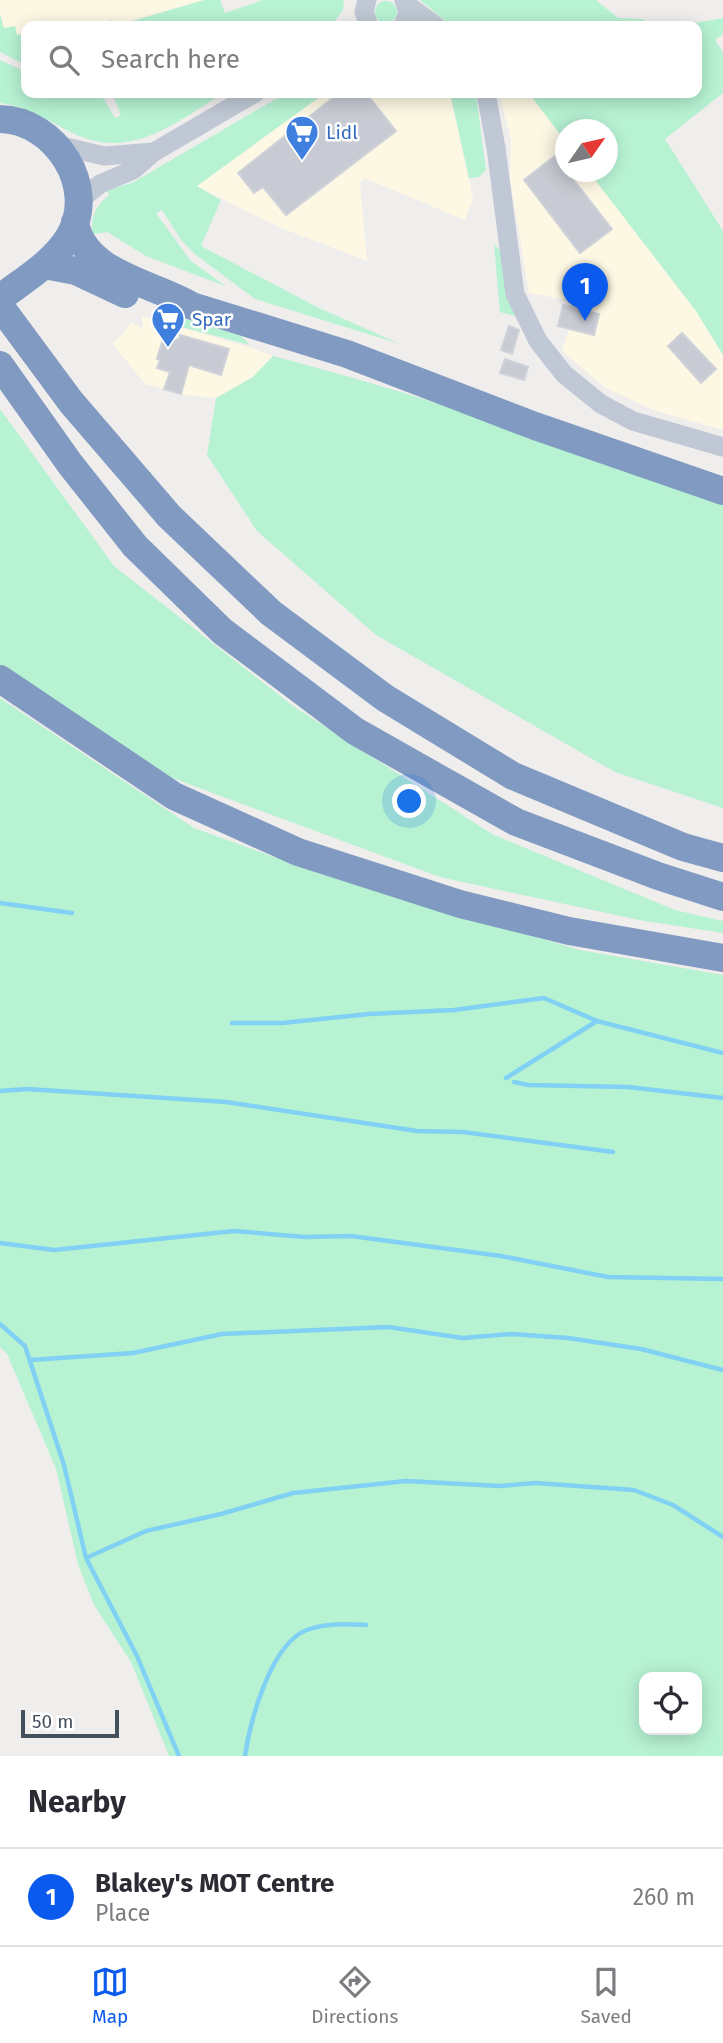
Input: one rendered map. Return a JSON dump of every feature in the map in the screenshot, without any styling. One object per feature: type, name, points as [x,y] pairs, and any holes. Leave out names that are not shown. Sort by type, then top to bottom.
[{"type":"highway","points":[[0,120],[30,125],[58,145],[71,169],[85,246],[95,257],[132,279],[172,294],[192,306],[347,354],[535,426],[723,491]]},
{"type":"highway","points":[[77,211],[61,247],[3,307],[71,402],[169,516],[271,613],[385,698],[513,776],[683,847],[723,858]]},
{"type":"highway","points":[[44,265],[76,271],[118,291],[170,309],[192,306]]},
{"type":"highway","points":[[0,365],[70,464],[135,546],[222,631],[355,731],[516,822],[658,876],[723,897]]},
{"type":"highway","points":[[0,679],[174,796],[298,852],[460,904],[533,922],[723,958]]},
{"type":"street","points":[[405,1],[408,12],[405,21]]},
{"type":"street","points":[[405,1],[430,21]]},
{"type":"street","points":[[77,211],[100,184],[134,170],[154,152],[246,98]]},
{"type":"street","points":[[487,98],[515,294],[538,341],[564,374],[601,404],[633,421],[723,447]]},
{"type":"street","points":[[58,145],[104,156],[154,152]]},
{"type":"shaded area","points":[[0,0],[204,0],[132,21],[21,21],[21,41],[4,29],[0,19]]},
{"type":"shaded area","points":[[318,98],[451,98],[473,198],[465,220],[364,178],[360,182],[367,261],[281,228],[196,186]]},
{"type":"shaded area","points":[[500,98],[533,98],[555,128],[555,182],[597,182],[696,311],[723,355],[723,430],[656,411],[606,388],[562,351],[578,302],[529,293],[510,179],[511,139]]},
{"type":"shaded area","points":[[142,316],[273,356],[253,377],[216,398],[185,395],[145,384],[113,344],[132,322],[143,329]]},
{"type":"green space","points":[[204,0],[220,0],[225,13],[263,0],[344,0],[343,10],[335,21],[132,21]]},
{"type":"green space","points":[[420,0],[596,0],[618,18],[644,21],[446,21]]},
{"type":"green space","points":[[386,1],[394,4],[394,20],[378,20],[375,12],[378,4]]},
{"type":"green space","points":[[0,14],[4,28],[15,26],[17,35],[21,34],[21,62],[0,52]]},
{"type":"green space","points":[[723,18],[723,34],[715,40],[723,52],[723,93],[665,139],[723,231],[723,355],[696,311],[597,182],[618,182],[618,119],[555,119],[555,128],[533,98],[702,98],[702,22]]},
{"type":"green space","points":[[0,60],[21,70],[21,98],[101,98],[115,118],[121,115],[114,98],[216,98],[153,134],[115,143],[96,141],[75,134],[30,111],[0,103]]},
{"type":"green space","points":[[277,98],[318,98],[197,186],[221,200],[201,246],[319,308],[400,344],[255,299],[196,255],[181,240],[162,210],[156,213],[190,260],[225,286],[146,256],[107,232],[93,234],[93,217],[109,195],[107,190],[132,183]]},
{"type":"green space","points":[[451,98],[477,98],[486,170],[479,177],[469,178]]},
{"type":"green space","points":[[494,244],[501,251],[518,317],[500,312]]},
{"type":"green space","points":[[170,314],[241,336],[250,345],[163,322],[161,318]]},
{"type":"green space","points":[[273,356],[500,423],[723,502],[723,808],[615,772],[376,635],[257,531],[207,455],[216,398],[253,377]]},
{"type":"green space","points":[[0,409],[114,566],[293,706],[492,834],[675,910],[723,921],[723,933],[639,920],[440,877],[167,776],[0,669]]},
{"type":"green space","points":[[0,698],[194,828],[324,875],[580,950],[723,975],[723,1756],[169,1756],[131,1662],[94,1605],[78,1564],[56,1469],[7,1354],[0,1347]]},
{"type":"building","name":"Lidl","points":[[333,98],[370,98],[396,131],[286,215],[263,187],[254,193],[238,173]]},
{"type":"building","points":[[555,156],[555,182],[575,182],[612,229],[580,253],[524,180]]},
{"type":"building","points":[[563,305],[599,314],[594,335],[558,326]]},
{"type":"building","points":[[509,326],[519,330],[512,354],[501,350]]},
{"type":"building","points":[[682,333],[716,369],[701,383],[668,346]]},
{"type":"building","points":[[164,335],[179,340],[180,335],[229,349],[221,375],[189,365],[181,394],[164,389],[170,372],[157,368],[160,360],[157,359]]},
{"type":"building","points":[[505,359],[528,367],[524,380],[500,373]]},
{"type":"waterway","points":[[0,903],[72,913]]},
{"type":"waterway","points":[[232,1023],[282,1023],[369,1014],[454,1010],[544,998],[597,1021],[723,1053]]},
{"type":"waterway","points":[[506,1078],[597,1021]]},
{"type":"waterway","points":[[514,1082],[528,1085],[628,1087],[723,1098]]},
{"type":"waterway","points":[[0,1091],[27,1089],[226,1102],[417,1131],[463,1132],[613,1152]]},
{"type":"waterway","points":[[0,1243],[54,1250],[234,1231],[305,1237],[351,1236],[501,1256],[608,1277],[723,1279]]},
{"type":"waterway","points":[[0,1324],[25,1346],[64,1465],[86,1558],[137,1656],[179,1756]]},
{"type":"waterway","points":[[30,1360],[133,1353],[222,1334],[388,1327],[463,1338],[511,1334],[568,1338],[641,1349],[723,1370]]},
{"type":"waterway","points":[[86,1558],[146,1531],[221,1514],[293,1493],[406,1481],[500,1486],[535,1483],[634,1490],[673,1505],[723,1537]]},
{"type":"waterway","points":[[245,1756],[264,1685],[283,1650],[294,1638],[321,1626],[366,1625]]},
{"type":"place","name":"Lidl","points":[[302,162]]},
{"type":"place","name":"Blakey's MOT Centre","points":[[585,321]]},
{"type":"place","name":"Spar","points":[[168,349]]}]
